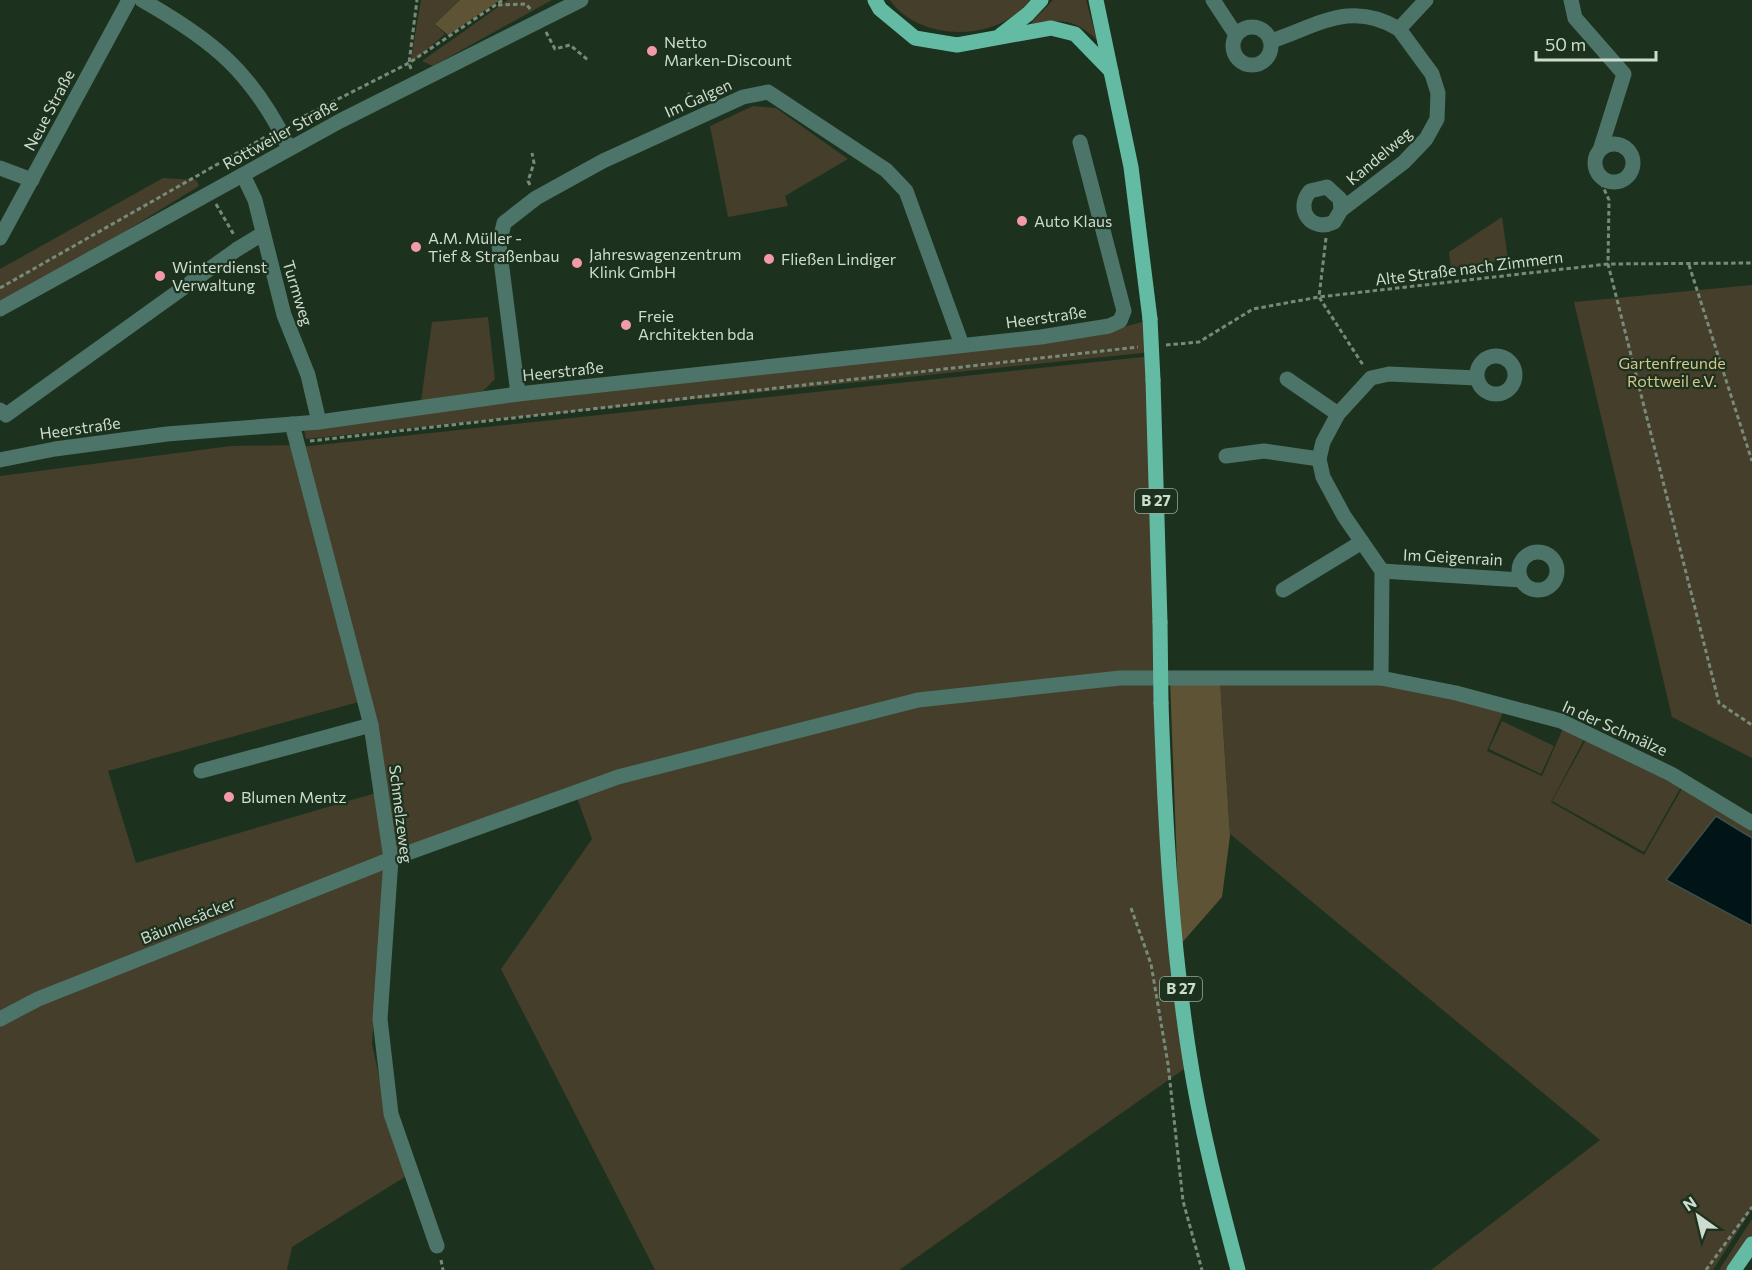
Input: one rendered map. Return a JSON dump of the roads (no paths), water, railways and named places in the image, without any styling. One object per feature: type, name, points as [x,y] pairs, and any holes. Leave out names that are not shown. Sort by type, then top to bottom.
[{"type":"main road","points":[[875,0],[880,9],[915,38],[957,45],[1051,28],[1076,34],[1113,73]]},
{"type":"main road","points":[[996,38],[1028,14],[1041,0]]},
{"type":"main road","name":"B 27","points":[[1096,0],[1131,167],[1150,320],[1166,831],[1189,1053],[1209,1157],[1238,1270]]},
{"type":"main road","points":[[1734,1270],[1752,1244]]},
{"type":"street","name":"Neue Straße","points":[[0,238],[129,0]]},
{"type":"street","points":[[142,0],[181,22],[222,52],[254,88],[280,128],[289,148]]},
{"type":"street","name":"Rottweiler Straße","points":[[0,309],[289,148],[582,0]]},
{"type":"street","points":[[1214,0],[1236,35]]},
{"type":"street","points":[[1271,41],[1333,16],[1357,12],[1381,16],[1399,29],[1426,0]]},
{"type":"street","points":[[1571,0],[1575,18],[1624,74],[1601,147],[1594,158],[1595,169],[1603,179],[1609,182],[1622,180],[1631,171],[1633,158],[1626,147],[1613,143],[1601,147]]},
{"type":"street","points":[[1253,26],[1265,31],[1271,41],[1267,58],[1250,65],[1239,60],[1235,54],[1233,41],[1240,30],[1253,26]]},
{"type":"street","name":"Kandelweg","points":[[1341,210],[1404,162],[1426,139],[1437,119],[1438,93],[1432,74],[1399,29]]},
{"type":"street","name":"Im Galgen","points":[[518,394],[499,245],[504,223],[536,198],[603,161],[743,97],[768,92],[886,170],[906,191],[962,345]]},
{"type":"street","name":"Heerstraße","points":[[0,460],[167,434],[319,422],[518,394],[962,345],[1109,326],[1120,321],[1124,312],[1080,142]]},
{"type":"street","points":[[0,168],[32,180]]},
{"type":"street","name":"Turmweg","points":[[243,175],[255,200],[284,315],[308,375],[319,422]]},
{"type":"street","points":[[0,410],[6,415],[236,250],[262,234]]},
{"type":"street","points":[[1226,456],[1264,451],[1319,459],[1323,442],[1338,414],[1371,378],[1389,374],[1477,378]]},
{"type":"street","points":[[1287,379],[1338,414]]},
{"type":"street","name":"Schmelzeweg","points":[[292,424],[371,725],[391,859],[380,1019],[391,1114],[437,1246]]},
{"type":"street","name":"Im Geigenrain","points":[[1319,459],[1323,477],[1344,516],[1382,571],[1381,678]]},
{"type":"street","points":[[1283,590],[1362,542]]},
{"type":"street","name":"Im Geigenrain","points":[[1382,571],[1521,580]]},
{"type":"street","name":"In der Schmälze","points":[[391,859],[618,777],[918,700],[1120,678],[1381,678],[1456,693],[1561,722],[1671,774],[1752,823]]},
{"type":"street","points":[[201,771],[371,725]]},
{"type":"street","name":"Bäumlesäcker","points":[[0,1019],[38,999],[391,859]]},
{"type":"place","name":"Netto Marken-Discount","points":[[652,51]]},
{"type":"place","name":"Auto Klaus","points":[[1022,221]]},
{"type":"place","name":"A.M. Müller - Tief & Straßenbau","points":[[416,247]]},
{"type":"place","name":"Fließen Lindiger","points":[[769,259]]},
{"type":"place","name":"Jahreswagenzentrum Klink GmbH","points":[[577,263]]},
{"type":"place","name":"Winterdienst Verwaltung","points":[[160,276]]},
{"type":"place","name":"Freie Architekten bda","points":[[626,325]]},
{"type":"place","name":"Blumen Mentz","points":[[229,797]]},
{"type":"park label","name":"Gartenfreunde Rottweil e.V.","points":[[1672,372]]}]
